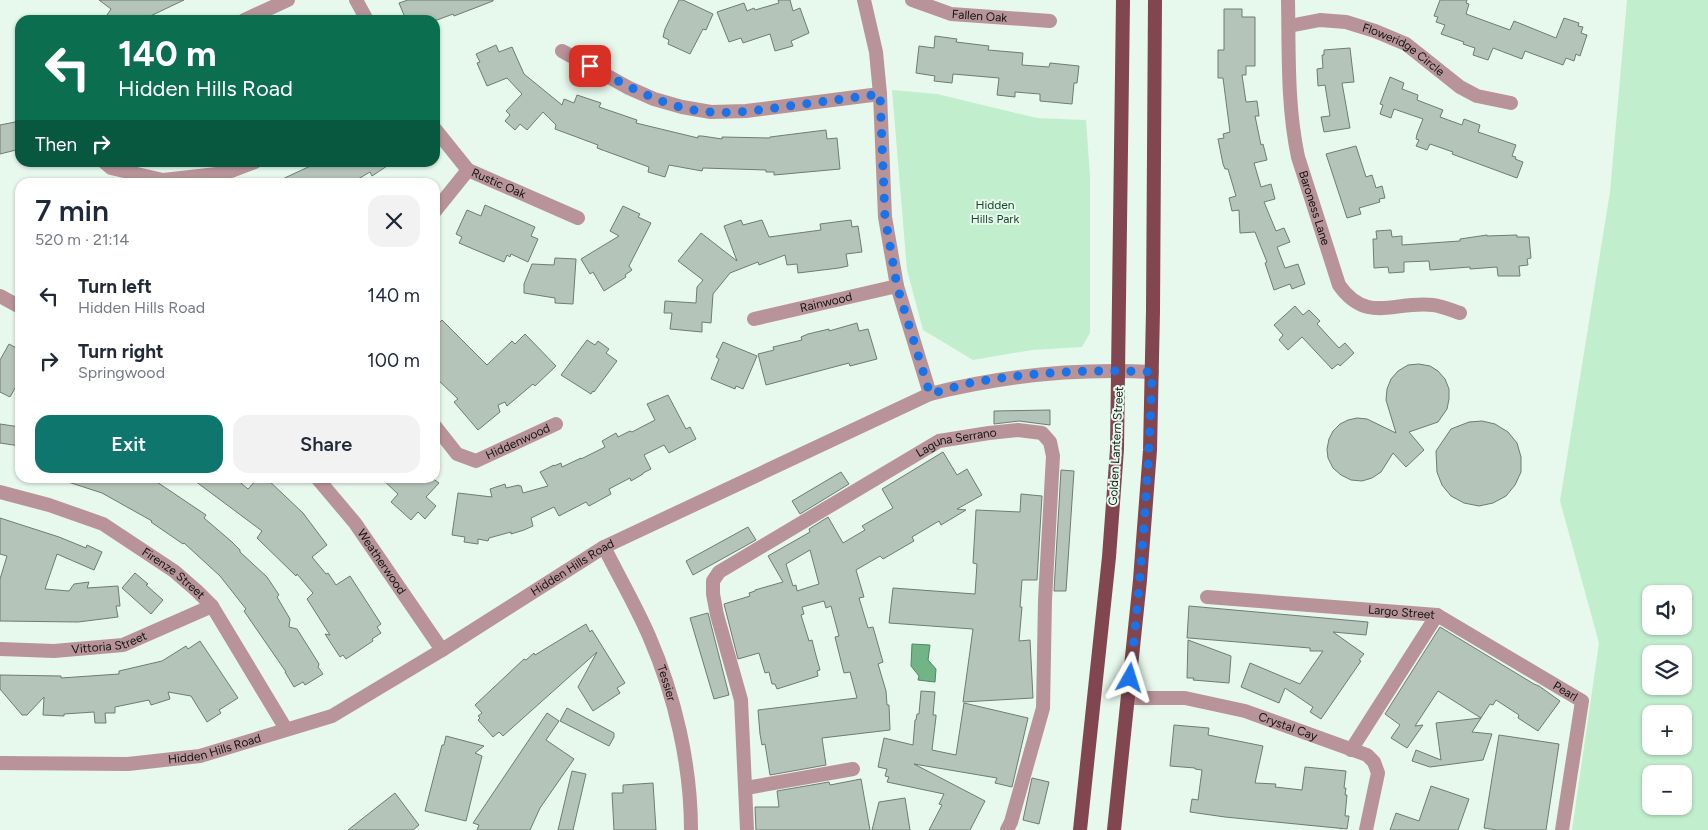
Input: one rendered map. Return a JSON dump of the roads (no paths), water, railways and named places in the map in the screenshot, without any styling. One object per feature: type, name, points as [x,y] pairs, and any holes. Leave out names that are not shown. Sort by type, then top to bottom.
[{"type":"main road","name":"Golden Lantern Street","points":[[1080,830],[1115,492],[1119,370],[1123,0]]},
{"type":"main road","points":[[1114,830],[1140,580],[1150,450],[1155,0]]},
{"type":"street","points":[[255,15],[288,0]]},
{"type":"street","points":[[356,0],[364,15]]},
{"type":"street","points":[[864,0],[876,52],[880,94],[885,217],[897,286],[930,394]]},
{"type":"street","name":"Fallen Oak","points":[[912,0],[951,14],[1050,21]]},
{"type":"street","name":"Baroness Lane","points":[[1288,0],[1289,78],[1295,142],[1339,285],[1355,302],[1368,307],[1391,308],[1433,305],[1460,313]]},
{"type":"street","name":"Floweridge Circle","points":[[1288,26],[1320,20],[1346,22],[1375,30],[1406,44],[1460,87],[1477,96],[1511,104]]},
{"type":"street","points":[[562,51],[629,88],[654,99],[682,107],[711,112],[746,112],[880,94]]},
{"type":"street","name":"Rustic Oak","points":[[440,135],[468,170],[578,218]]},
{"type":"street","points":[[110,167],[154,178]]},
{"type":"street","points":[[181,178],[226,173],[242,167]]},
{"type":"street","points":[[440,205],[468,170]]},
{"type":"street","name":"Rainwood","points":[[754,319],[897,286]]},
{"type":"street","points":[[0,296],[15,304]]},
{"type":"street","name":"Hidden Hills Road","points":[[0,762],[128,764],[200,756],[332,716],[442,650],[604,547],[930,394],[973,383],[1018,376],[1079,370],[1152,372]]},
{"type":"street","name":"Hiddenwood","points":[[440,432],[457,454],[476,461],[556,424]]},
{"type":"street","name":"Laguna Serrano","points":[[747,830],[741,700],[713,594],[713,581],[719,572],[939,441],[1018,430],[1042,433],[1050,442],[1053,456],[1045,600],[1043,708],[1011,822],[1007,830]]},
{"type":"street","name":"Weatherwood","points":[[321,483],[355,523],[442,650]]},
{"type":"street","name":"Firenze Street","points":[[0,492],[49,505],[103,524],[174,571],[212,606],[286,729]]},
{"type":"street","name":"Tessier","points":[[604,547],[650,638],[667,686],[686,765],[692,830]]},
{"type":"street","name":"Largo Street","points":[[1207,597],[1437,615],[1351,750]]},
{"type":"street","name":"Vittoria Street","points":[[0,649],[54,651],[123,645],[212,606]]},
{"type":"street","name":"Pearl","points":[[1437,615],[1582,701],[1562,830]]},
{"type":"street","name":"Crystal Cay","points":[[1128,698],[1185,698],[1245,711],[1367,755],[1374,762],[1378,773],[1366,830]]},
{"type":"street","points":[[746,788],[853,769]]},
{"type":"park label","name":"Hidden Hills Park","points":[[995,212]]}]
